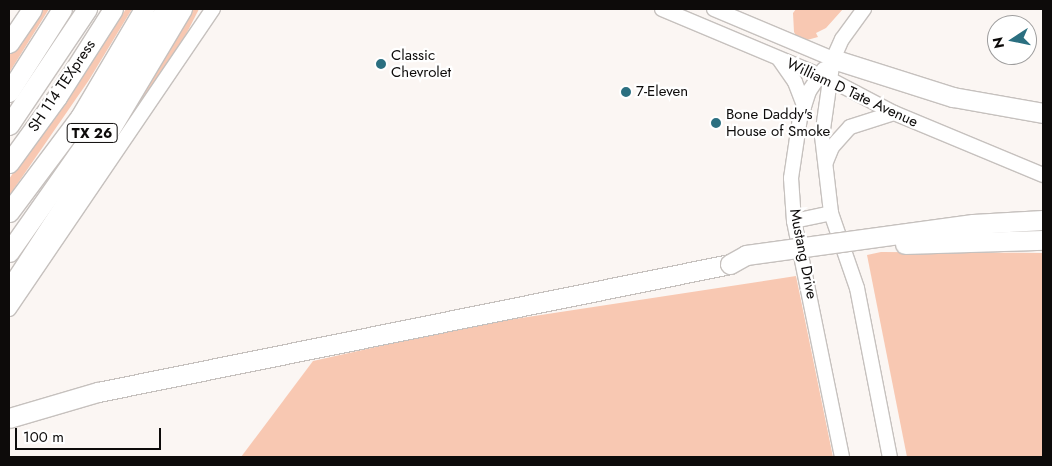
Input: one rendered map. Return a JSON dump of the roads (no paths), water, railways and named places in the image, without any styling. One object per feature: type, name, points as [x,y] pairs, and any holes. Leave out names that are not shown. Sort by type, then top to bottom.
[{"type":"highway","points":[[9,34],[30,9]]},
{"type":"highway","points":[[9,43],[30,9]]},
{"type":"highway","points":[[9,92],[62,9]]},
{"type":"highway","name":"SH 114 TEXpress","points":[[9,125],[87,9]]},
{"type":"highway","name":"SH 114 TEXpress","points":[[9,163],[57,97],[113,9]]},
{"type":"highway","points":[[9,212],[80,117],[144,9]]},
{"type":"highway","name":"TX 26","points":[[9,252],[85,144],[165,9]]},
{"type":"highway","points":[[9,290],[71,195],[182,9]]},
{"type":"highway","points":[[833,59],[952,97],[1043,113]]},
{"type":"highway","points":[[730,264],[746,255],[774,251],[973,224],[1043,220]]},
{"type":"highway","points":[[9,418],[98,392],[730,264],[745,265],[882,246],[1043,240]]},
{"type":"main road","points":[[9,309],[213,9]]},
{"type":"main road","name":"William D Tate Avenue","points":[[662,9],[824,78],[894,113],[1043,175]]},
{"type":"main road","name":"William D Tate Avenue","points":[[714,9],[833,59]]},
{"type":"main road","name":"Mustang Drive","points":[[842,457],[794,221],[791,178],[804,106],[824,78],[842,39],[864,9]]},
{"type":"main road","points":[[778,59],[795,82],[804,106]]},
{"type":"main road","points":[[824,78],[822,136],[832,213],[857,288],[890,457]]},
{"type":"main road","points":[[825,165],[832,147],[850,127],[894,113]]},
{"type":"main road","points":[[794,221],[832,213]]},
{"type":"place","name":"Classic Chevrolet","points":[[381,64]]},
{"type":"place","name":"7-Eleven","points":[[626,92]]},
{"type":"place","name":"Bone Daddy's House of Smoke","points":[[716,123]]}]
